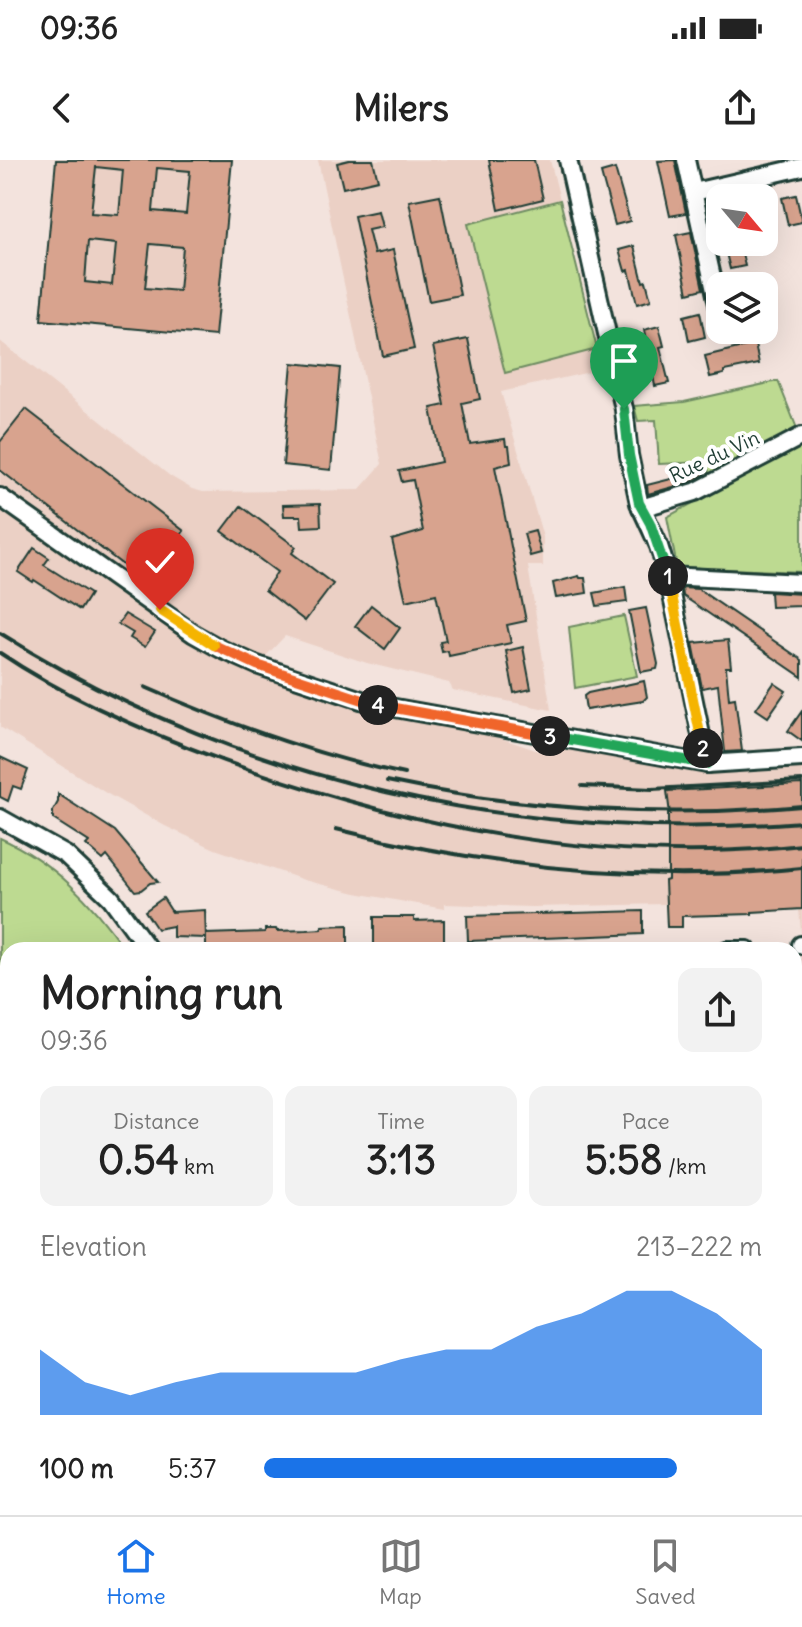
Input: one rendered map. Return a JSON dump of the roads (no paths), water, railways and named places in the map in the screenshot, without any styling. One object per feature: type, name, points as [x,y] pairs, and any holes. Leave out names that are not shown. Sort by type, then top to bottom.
[{"type":"street","points":[[568,160],[624,409],[629,455],[641,508],[650,523],[668,576],[707,764]]},
{"type":"street","points":[[686,160],[711,272]]},
{"type":"street","points":[[694,192],[802,167]]},
{"type":"street","name":"Rue du Vin","points":[[641,508],[695,492],[802,436]]},
{"type":"street","points":[[0,497],[194,634],[257,665],[373,704],[707,764],[802,758]]},
{"type":"street","points":[[668,576],[802,583]]},
{"type":"street","points":[[0,818],[66,855],[111,898],[143,942]]},
{"type":"railway","points":[[0,633],[92,685],[187,729],[285,765],[386,792],[488,811],[592,823],[697,826],[802,822]]},
{"type":"railway","points":[[0,653],[81,700],[195,750],[294,785],[436,823],[581,846],[654,851],[802,845]]},
{"type":"railway","points":[[145,687],[273,737],[338,758],[404,774]]},
{"type":"railway","points":[[387,781],[490,799],[593,809],[698,811],[802,806]]},
{"type":"railway","points":[[582,786],[652,789],[802,781]]},
{"type":"railway","points":[[336,829],[451,853],[568,869],[685,874],[802,868]]}]
